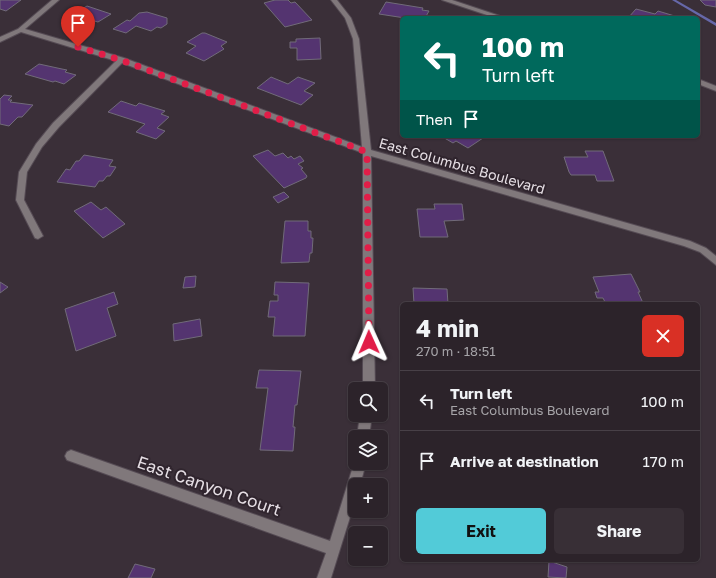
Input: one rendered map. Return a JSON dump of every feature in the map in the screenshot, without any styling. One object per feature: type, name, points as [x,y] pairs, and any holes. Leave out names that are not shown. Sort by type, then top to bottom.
[{"type":"street","points":[[0,40],[20,30],[56,0]]},
{"type":"street","points":[[334,0],[348,18],[356,39],[367,152],[369,382]]},
{"type":"street","points":[[445,0],[497,16]]},
{"type":"street","name":"East Columbus Boulevard","points":[[20,30],[121,60],[367,152],[687,244],[703,250],[716,261]]},
{"type":"street","points":[[38,236],[20,200],[23,172],[39,146],[56,125],[121,60]]},
{"type":"street","points":[[700,82],[716,89]]},
{"type":"street","name":"East Canyon Court","points":[[71,456],[334,549]]},
{"type":"street","points":[[324,578],[358,470]]},
{"type":"building","points":[[0,0],[21,0],[6,11],[0,9]]},
{"type":"building","points":[[275,0],[288,0],[291,3],[295,2],[312,20],[285,27],[264,3]]},
{"type":"building","points":[[700,0],[716,0],[716,7],[705,5]]},
{"type":"building","points":[[386,2],[423,8],[422,10],[429,11],[426,16],[400,16],[400,17],[379,14]]},
{"type":"building","points":[[87,6],[111,14],[98,22],[72,15]]},
{"type":"building","points":[[636,9],[655,14],[658,11],[675,16],[630,16]]},
{"type":"building","points":[[147,12],[167,18],[167,24],[161,28],[157,27],[151,31],[136,26],[126,33],[113,29],[127,20],[130,21],[139,13]]},
{"type":"building","points":[[202,33],[227,42],[221,46],[224,49],[204,61],[186,53],[196,46],[187,42]]},
{"type":"building","points":[[320,38],[321,59],[297,60],[297,48],[290,48],[290,42],[296,42],[296,39]]},
{"type":"building","points":[[39,64],[67,70],[65,72],[76,75],[64,84],[25,74]]},
{"type":"building","points":[[271,77],[288,84],[298,77],[315,83],[304,91],[313,95],[301,105],[257,88]]},
{"type":"building","points":[[4,95],[12,96],[8,100],[12,100],[10,102],[33,105],[22,117],[18,117],[9,126],[0,124],[0,99]]},
{"type":"building","points":[[121,101],[136,106],[139,103],[165,111],[161,114],[169,117],[157,128],[165,131],[156,139],[136,132],[145,124],[108,112]]},
{"type":"building","points":[[444,138],[483,138],[468,148],[456,141],[453,143]]},
{"type":"building","points":[[268,150],[275,156],[283,153],[288,158],[291,156],[294,159],[300,156],[304,161],[298,164],[303,168],[301,169],[307,176],[306,178],[284,188],[253,156]]},
{"type":"building","points":[[585,151],[603,151],[614,181],[597,181],[595,175],[571,175],[564,157],[588,157]]},
{"type":"building","points":[[84,155],[113,160],[109,166],[116,167],[110,176],[107,176],[103,181],[99,181],[95,187],[57,182],[66,169],[70,170],[76,161],[79,161]]},
{"type":"building","points":[[284,192],[289,197],[278,203],[273,197]]},
{"type":"building","points":[[91,202],[101,210],[106,207],[125,224],[103,238],[74,211]]},
{"type":"building","points":[[434,204],[462,204],[464,220],[444,221],[448,237],[420,237],[417,209],[435,209]]},
{"type":"building","points":[[285,221],[308,221],[308,231],[311,231],[311,238],[313,238],[312,253],[310,253],[309,262],[281,263]]},
{"type":"building","points":[[631,274],[640,292],[638,292],[643,302],[605,302],[603,298],[597,298],[595,292],[599,292],[593,277]]},
{"type":"building","points":[[196,276],[195,287],[183,288],[185,277]]},
{"type":"building","points":[[0,282],[8,287],[0,293]]},
{"type":"building","points":[[275,282],[309,283],[305,336],[273,336],[275,317],[268,317],[270,301],[278,301],[278,295],[274,295]]},
{"type":"building","points":[[413,288],[447,289],[448,302],[414,302]]},
{"type":"building","points":[[114,292],[118,304],[107,308],[116,336],[76,351],[65,309]]},
{"type":"building","points":[[200,319],[202,336],[174,341],[173,324]]},
{"type":"building","points":[[259,370],[301,371],[297,405],[295,405],[293,451],[260,450],[268,388],[256,388]]},
{"type":"building","points":[[549,562],[567,567],[566,578],[548,577]]},
{"type":"building","points":[[135,564],[155,569],[151,578],[128,578]]},
{"type":"waterway","points":[[674,0],[716,25]]},
{"type":"route","points":[[78,47],[121,60],[367,152],[369,342]]}]
